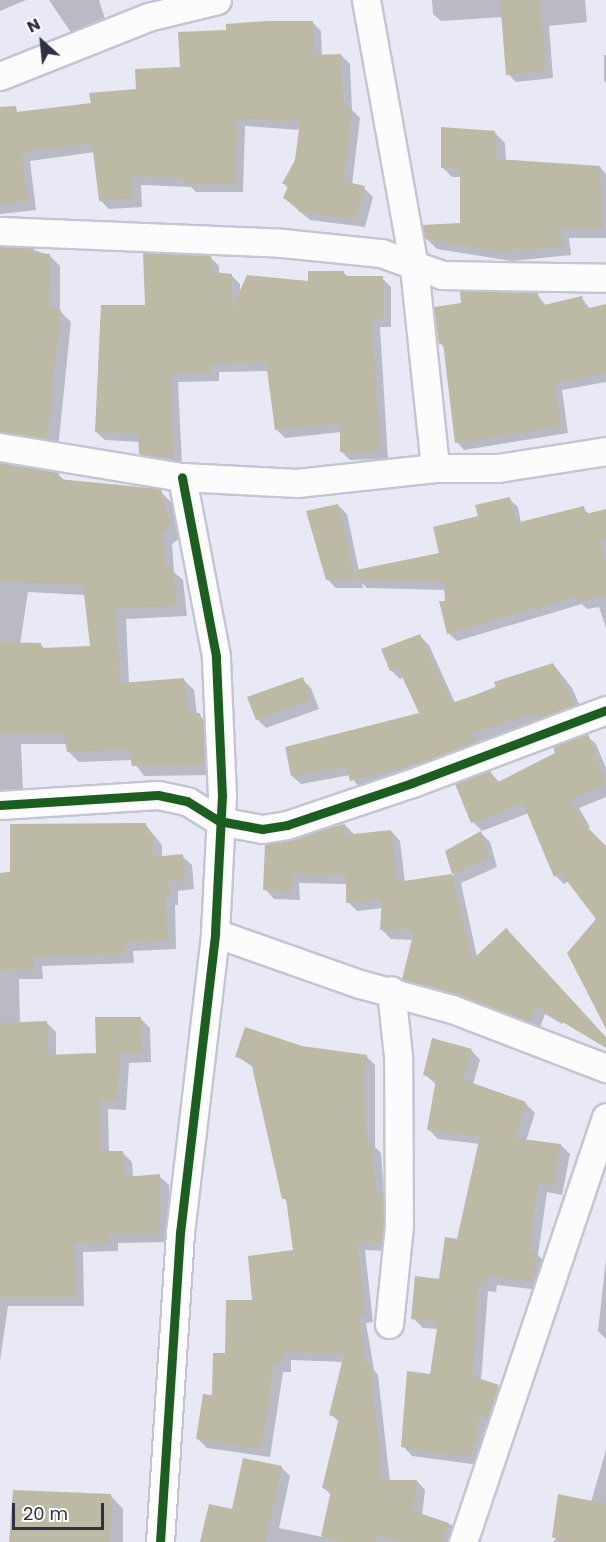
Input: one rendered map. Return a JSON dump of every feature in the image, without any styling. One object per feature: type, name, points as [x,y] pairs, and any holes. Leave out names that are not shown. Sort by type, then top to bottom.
[{"type":"street","points":[[0,76],[147,17],[217,0]]},
{"type":"street","points":[[366,0],[414,267],[435,468]]},
{"type":"street","points":[[0,231],[282,243],[381,252],[414,267],[442,274],[606,278]]},
{"type":"street","points":[[0,447],[182,477],[297,483],[435,468],[498,468],[606,451]]},
{"type":"street","points":[[160,1542],[180,1233],[216,933],[222,756],[216,656],[182,477]]},
{"type":"street","points":[[0,805],[158,795],[187,801],[219,821],[262,829],[287,825],[412,783],[606,710]]},
{"type":"street","points":[[216,933],[360,984],[391,990],[606,1068]]},
{"type":"street","points":[[389,1324],[399,1225],[398,1056],[391,990]]},
{"type":"street","points":[[463,1542],[606,1118]]},
{"type":"building","points":[[500,0],[540,0],[546,70],[506,75]]},
{"type":"building","points":[[313,21],[314,55],[341,54],[343,106],[352,108],[343,181],[365,186],[356,219],[299,212],[300,208],[283,198],[289,184],[282,184],[295,160],[300,122],[237,118],[235,184],[185,183],[185,179],[132,176],[133,198],[99,201],[92,143],[22,152],[28,202],[0,204],[0,107],[16,106],[17,112],[91,103],[89,93],[136,89],[135,69],[180,67],[178,32],[226,30],[226,24]]},
{"type":"building","points":[[441,127],[495,131],[497,159],[600,166],[602,229],[560,228],[562,246],[502,252],[425,239],[422,225],[460,223],[460,167],[441,168]]},
{"type":"building","points":[[0,247],[34,248],[34,253],[50,254],[49,309],[61,310],[47,439],[0,432]]},
{"type":"building","points":[[143,253],[211,256],[212,272],[232,274],[232,308],[247,275],[308,281],[308,271],[344,271],[344,276],[383,276],[383,319],[372,319],[380,451],[340,452],[340,423],[275,430],[266,362],[211,364],[211,373],[170,374],[174,458],[139,454],[138,434],[95,432],[101,305],[145,305]]},
{"type":"building","points":[[460,291],[538,293],[540,306],[582,296],[585,309],[606,304],[606,373],[555,383],[561,426],[455,443],[443,343],[439,344],[434,307],[461,303]]},
{"type":"building","points":[[0,463],[59,473],[58,479],[161,489],[171,526],[162,533],[165,567],[173,568],[177,606],[116,608],[120,683],[184,678],[188,713],[200,713],[203,726],[205,757],[201,765],[132,766],[129,749],[67,752],[64,734],[0,734],[0,642],[41,643],[41,648],[90,646],[83,585],[0,581]]},
{"type":"building","points":[[510,497],[516,523],[584,506],[586,514],[606,509],[606,538],[600,540],[606,565],[606,596],[577,602],[576,596],[447,634],[439,601],[445,601],[444,582],[357,580],[356,570],[439,553],[433,527],[478,516],[475,505]]},
{"type":"building","points":[[338,504],[355,580],[326,580],[306,511]]},
{"type":"building","points":[[420,634],[452,703],[496,688],[494,682],[553,663],[575,705],[539,718],[537,712],[472,733],[477,742],[420,763],[350,781],[346,766],[291,776],[285,747],[419,713],[398,668],[390,671],[381,649]]},
{"type":"building","points":[[303,677],[311,700],[256,720],[247,697]]},
{"type":"building","points":[[588,734],[606,784],[571,799],[589,829],[606,846],[606,1029],[567,953],[596,919],[560,872],[554,877],[523,803],[471,823],[455,784],[490,770],[496,783],[555,753],[553,747]]},
{"type":"building","points":[[146,823],[147,834],[153,834],[153,857],[183,854],[185,880],[169,882],[170,896],[166,896],[167,940],[125,942],[125,954],[33,957],[34,970],[0,971],[0,873],[10,872],[10,824]]},
{"type":"building","points":[[345,824],[345,835],[391,830],[397,882],[452,874],[472,960],[506,928],[606,1037],[606,1048],[536,1006],[530,1022],[458,994],[402,979],[414,931],[380,930],[382,899],[346,903],[346,875],[291,874],[291,892],[263,890],[265,844]]},
{"type":"building","points":[[481,831],[488,858],[452,874],[445,851]]},
{"type":"building","points":[[95,1017],[141,1017],[142,1053],[120,1054],[117,1101],[99,1100],[101,1151],[123,1151],[125,1177],[160,1174],[160,1233],[109,1234],[110,1242],[74,1243],[75,1297],[0,1297],[0,1023],[47,1021],[47,1055],[96,1053]]},
{"type":"building","points":[[245,1027],[302,1046],[367,1055],[364,1081],[367,1143],[372,1143],[376,1193],[383,1193],[383,1224],[381,1243],[357,1242],[365,1314],[358,1315],[366,1363],[370,1364],[382,1480],[417,1480],[413,1511],[449,1523],[443,1542],[401,1542],[377,1535],[375,1542],[345,1542],[321,1536],[331,1491],[322,1488],[339,1418],[329,1415],[344,1354],[283,1352],[282,1364],[274,1364],[261,1449],[196,1439],[203,1394],[212,1395],[213,1353],[225,1353],[226,1300],[252,1300],[248,1256],[293,1250],[286,1199],[282,1199],[251,1062],[235,1057]]},
{"type":"building","points":[[432,1038],[472,1049],[464,1075],[467,1081],[526,1102],[514,1138],[561,1144],[553,1186],[538,1183],[529,1250],[536,1251],[534,1277],[530,1281],[488,1276],[487,1283],[479,1282],[472,1376],[499,1385],[488,1418],[480,1418],[471,1457],[401,1447],[407,1371],[430,1374],[438,1322],[411,1319],[415,1276],[439,1279],[445,1237],[457,1239],[480,1136],[427,1130],[436,1079],[423,1075]]},
{"type":"building","points":[[243,1458],[282,1466],[265,1542],[200,1542],[209,1504],[232,1509]]},
{"type":"building","points":[[13,1490],[111,1494],[110,1542],[9,1542]]},
{"type":"building","points":[[558,1494],[606,1504],[606,1542],[565,1542],[552,1537]]},
{"type":"cycle path","points":[[160,1542],[180,1233],[215,933],[222,796],[216,656],[182,477]]},
{"type":"cycle path","points":[[0,805],[158,795],[187,801],[219,821],[262,829],[287,825],[412,783],[606,710]]}]
